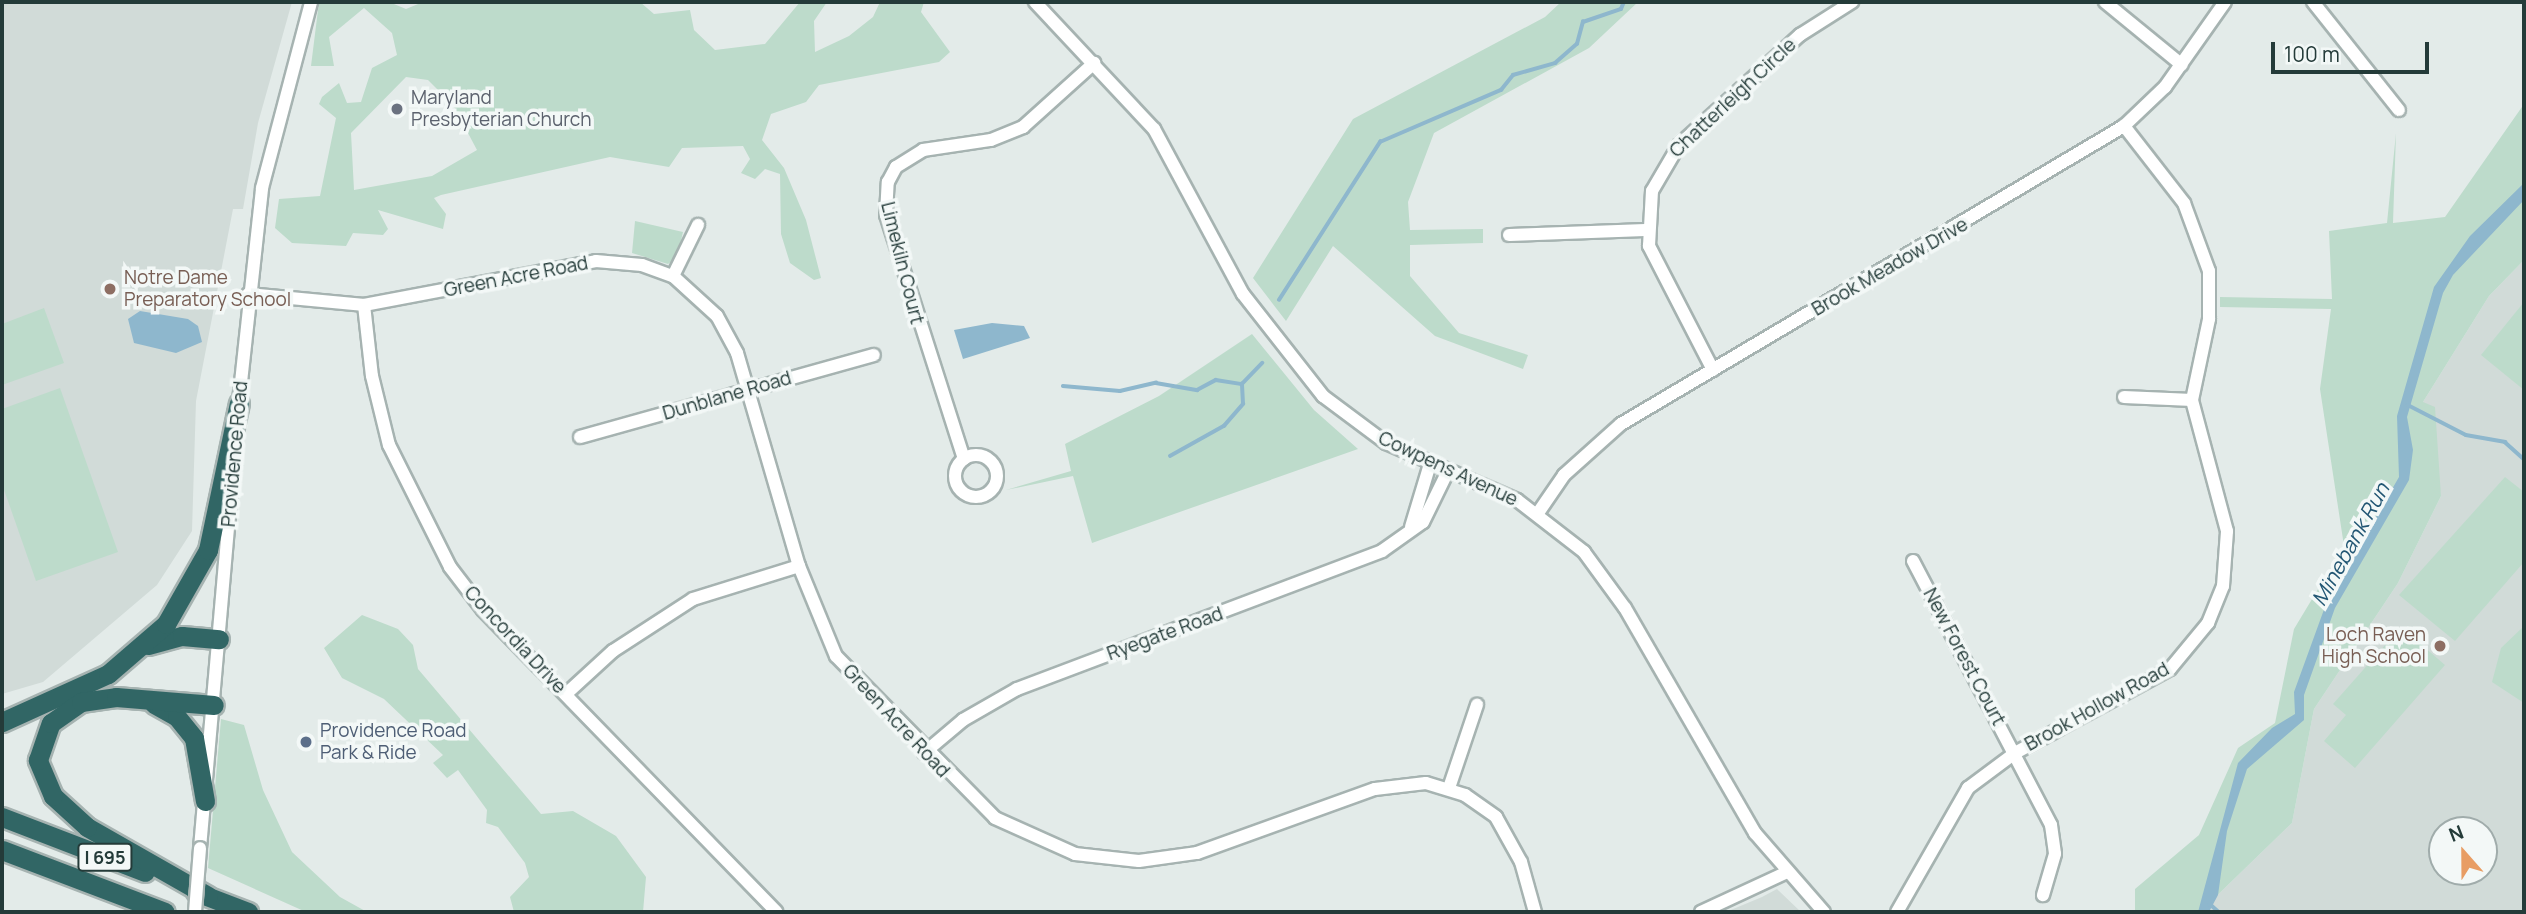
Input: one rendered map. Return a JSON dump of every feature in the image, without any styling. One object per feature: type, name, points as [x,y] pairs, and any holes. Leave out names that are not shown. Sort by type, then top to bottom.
[{"type":"highway","points":[[2,722],[91,684],[148,645],[181,602],[208,550],[239,402]]},
{"type":"highway","points":[[148,645],[182,636],[219,639]]},
{"type":"highway","points":[[208,896],[87,827],[53,796],[41,773],[43,736],[69,707],[116,697],[214,705]]},
{"type":"highway","points":[[146,701],[177,717],[194,738],[205,801]]},
{"type":"highway","name":"I 695","points":[[2,817],[248,912]]},
{"type":"highway","name":"I 695","points":[[2,850],[164,912]]},
{"type":"street","name":"Providence Road","points":[[195,912],[248,294],[272,139],[311,2]]},
{"type":"street","name":"Cowpens Avenue","points":[[1035,2],[1094,63],[1161,139],[1243,294],[1311,383],[1366,431],[1430,464],[1538,513],[1584,551],[1615,590],[1750,824],[1785,873],[1824,912]]},
{"type":"street","name":"Chatterleigh Circle","points":[[1646,230],[1656,179],[1679,145],[1830,7],[1852,2]]},
{"type":"street","points":[[2105,2],[2182,65]]},
{"type":"street","name":"Brook Meadow Drive","points":[[1538,513],[1601,438],[2124,127],[2182,65],[2225,2]]},
{"type":"street","points":[[2313,2],[2399,110]]},
{"type":"street","name":"Limekiln Court","points":[[964,458],[886,215],[888,182],[896,167],[923,150],[991,139],[1023,127],[1094,63]]},
{"type":"street","name":"Brook Hollow Road","points":[[1897,912],[1951,808],[2015,754],[2152,681],[2184,655],[2207,623],[2223,586],[2227,530],[2192,400],[2209,319],[2204,248],[2184,203],[2124,127]]},
{"type":"street","points":[[673,276],[698,225]]},
{"type":"street","points":[[1509,235],[1646,230],[1666,287],[1713,370]]},
{"type":"street","name":"Green Acre Road","points":[[248,294],[364,305],[596,261],[642,265],[673,276],[717,316],[748,390],[799,566],[836,656],[969,799],[1020,833],[1108,860],[1197,853],[1395,784],[1449,788],[1482,805],[1506,830],[1535,912]]},
{"type":"street","name":"Concordia Drive","points":[[364,305],[379,412],[418,513],[467,590],[777,912]]},
{"type":"street","name":"Dunblane Road","points":[[580,438],[874,355]]},
{"type":"street","points":[[2124,397],[2192,400]]},
{"type":"street","points":[[1411,527],[1430,464]]},
{"type":"street","name":"Ryegate Road","points":[[924,753],[963,720],[1017,689],[1353,566],[1429,513],[1448,471]]},
{"type":"street","name":"New Forest Court","points":[[1913,561],[2015,754],[2055,838],[2043,894]]},
{"type":"street","points":[[566,694],[613,651],[693,599],[799,566]]},
{"type":"street","points":[[1449,788],[1477,705]]},
{"type":"street","points":[[1701,912],[1785,873]]},
{"type":"shaded area","name":"Notre Dame Preparatory School","points":[[2,2],[292,2],[258,123],[243,209],[233,209],[196,401],[192,531],[157,585],[43,682],[2,694]]},
{"type":"shaded area","name":"Loch Raven High School","points":[[2524,260],[2524,912],[2200,912],[2292,823],[2314,709],[2398,583],[2441,496],[2423,402],[2489,296]]},
{"type":"shaded area","points":[[1777,889],[1801,912],[1726,912],[1762,897]]},
{"type":"green space","points":[[319,2],[389,2],[406,9],[423,2],[640,2],[654,14],[690,10],[694,30],[715,50],[765,44],[800,2],[827,2],[814,21],[815,52],[849,36],[873,17],[880,2],[924,2],[921,12],[950,52],[939,62],[819,85],[806,102],[771,114],[762,140],[784,168],[806,220],[821,278],[814,280],[790,263],[781,234],[780,174],[765,169],[755,179],[741,173],[750,159],[743,146],[682,148],[669,167],[610,157],[441,195],[434,198],[446,214],[443,229],[378,210],[388,229],[383,235],[353,233],[346,246],[292,243],[275,228],[279,199],[320,196],[336,118],[319,104],[322,97],[339,83],[347,103],[361,102],[372,68],[397,55],[392,33],[364,8],[329,37],[334,66],[311,66]],"holes":[[[406,77],[428,80],[453,105],[477,150],[432,176],[354,190],[351,133]]]},
{"type":"green space","points":[[1561,2],[1638,2],[1589,48],[1434,133],[1408,202],[1410,230],[1483,229],[1483,243],[1410,245],[1410,276],[1459,333],[1528,355],[1523,369],[1435,336],[1333,246],[1286,321],[1253,278],[1353,119],[1545,17]]},
{"type":"green space","points":[[2524,104],[2524,260],[2489,296],[2423,402],[2435,407],[2441,496],[2398,583],[2314,709],[2292,823],[2200,912],[2135,912],[2135,889],[2199,835],[2238,748],[2275,723],[2294,629],[2344,546],[2320,389],[2331,309],[2220,307],[2220,297],[2332,299],[2329,231],[2387,223],[2396,133],[2393,223],[2445,217]]},
{"type":"green space","points":[[635,221],[683,232],[677,257],[668,264],[632,253]]},
{"type":"green space","points":[[2524,302],[2524,390],[2481,355]]},
{"type":"green space","points":[[44,308],[64,363],[2,385],[2,324]]},
{"type":"green space","points":[[1252,334],[1314,410],[1358,449],[1092,543],[1073,476],[1006,490],[1071,471],[1065,444],[1159,396]]},
{"type":"green space","points":[[60,388],[118,552],[36,581],[2,484],[2,409]]},
{"type":"green space","points":[[2505,477],[2524,492],[2524,562],[2455,641],[2399,595]]},
{"type":"green space","points":[[362,615],[398,629],[413,645],[418,669],[541,814],[573,811],[616,836],[646,877],[643,912],[514,912],[510,897],[529,877],[525,863],[498,827],[486,823],[487,810],[458,770],[447,778],[433,763],[443,755],[384,699],[342,678],[324,648]]},
{"type":"green space","points":[[2524,626],[2524,703],[2492,682],[2501,648]]},
{"type":"green space","points":[[2401,627],[2445,665],[2355,768],[2324,741],[2346,715],[2333,704]]},
{"type":"green space","points":[[221,719],[244,725],[263,790],[292,852],[340,897],[367,912],[306,912],[208,868]]},
{"type":"water","name":"Minebank Run","points":[[2524,183],[2524,200],[2453,275],[2443,293],[2407,417],[2413,450],[2409,480],[2335,608],[2304,695],[2304,720],[2247,769],[2227,831],[2218,895],[2209,912],[2198,912],[2238,763],[2272,728],[2295,714],[2294,692],[2326,604],[2399,477],[2397,416],[2434,287],[2470,236]]},
{"type":"water","points":[[140,311],[188,319],[198,326],[202,342],[176,353],[134,343],[128,319]]},
{"type":"water","points":[[992,323],[1024,326],[1030,338],[963,359],[954,330]]},
{"type":"waterway","points":[[1279,300],[1380,142],[1501,90],[1513,75],[1555,63],[1577,44],[1583,22],[1621,9],[1624,2]]},
{"type":"waterway","points":[[1063,386],[1120,391],[1156,383],[1197,390],[1216,380],[1242,384],[1262,363]]},
{"type":"waterway","points":[[1170,456],[1224,426],[1243,404],[1242,384]]},
{"type":"waterway","points":[[2408,405],[2466,435],[2505,442],[2524,459]]},
{"type":"waterway","points":[[2210,904],[2219,912]]},
{"type":"place","name":"Maryland Presbyterian Church","points":[[397,109]]},
{"type":"place","name":"Notre Dame Preparatory School","points":[[110,289]]},
{"type":"place","name":"Loch Raven High School","points":[[2440,646]]},
{"type":"place","name":"Providence Road Park & Ride","points":[[306,742]]}]
